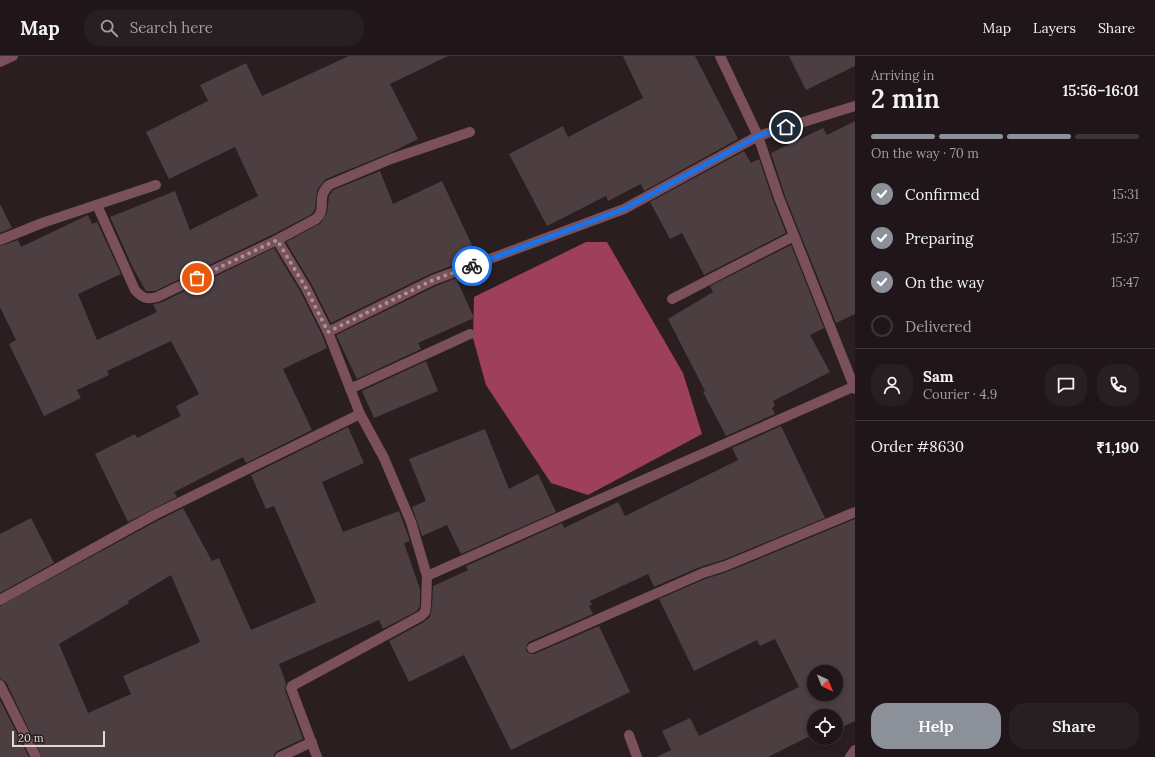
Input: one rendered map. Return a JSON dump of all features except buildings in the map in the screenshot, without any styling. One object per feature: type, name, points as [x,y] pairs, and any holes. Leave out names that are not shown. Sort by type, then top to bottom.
[{"type":"street","points":[[0,62],[13,56]]},
{"type":"street","points":[[427,576],[855,387],[794,236],[758,136],[720,56]]},
{"type":"street","points":[[328,332],[433,280],[624,209],[758,136],[855,106]]},
{"type":"street","points":[[97,205],[135,290],[141,296],[149,299],[157,297],[277,240],[316,219],[322,210],[321,199],[323,190],[329,185],[391,159],[470,132]]},
{"type":"street","points":[[0,240],[42,223],[156,185]]},
{"type":"street","points":[[672,299],[794,236]]},
{"type":"street","points":[[277,240],[306,288],[328,332],[360,414],[384,458],[412,522],[427,576],[426,607],[425,612],[421,616],[293,684],[291,688],[317,757]]},
{"type":"street","points":[[350,389],[470,334]]},
{"type":"street","points":[[0,600],[154,515],[360,414]]},
{"type":"street","points":[[532,648],[703,573],[726,566],[855,512]]},
{"type":"street","points":[[0,686],[36,757]]},
{"type":"street","points":[[629,735],[637,757]]},
{"type":"street","points":[[280,757],[312,742]]},
{"type":"street","points":[[850,757],[855,750]]},
{"type":"shaded area","points":[[586,242],[607,242],[683,373],[702,434],[588,495],[551,483],[486,385],[473,338],[474,297]]},
{"type":"way so far","points":[[197,278],[277,240],[306,288],[328,332],[433,280],[472,266]]},
{"type":"route","points":[[472,266],[624,209],[758,136],[786,127]]}]
